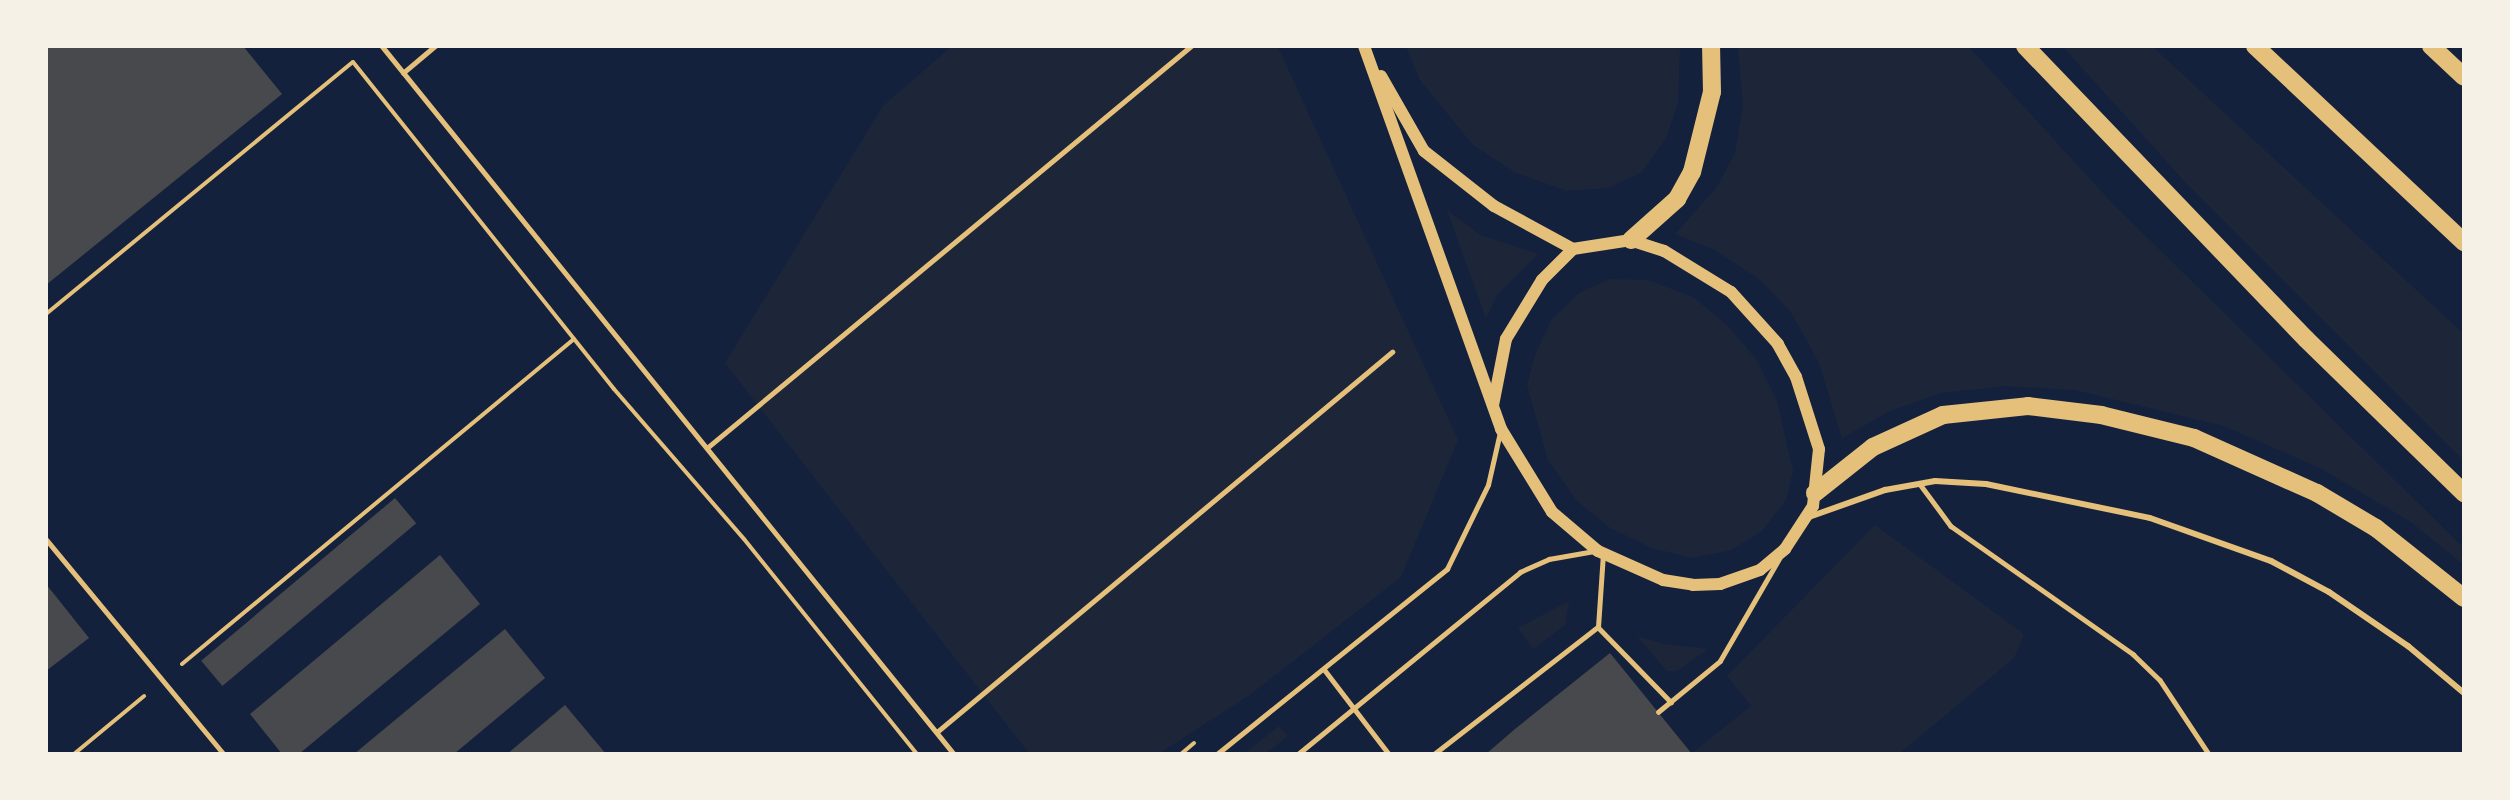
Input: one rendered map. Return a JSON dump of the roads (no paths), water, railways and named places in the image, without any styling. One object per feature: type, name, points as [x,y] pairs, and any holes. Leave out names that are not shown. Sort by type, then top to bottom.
[{"type":"highway","points":[[1631,240],[1677,199],[1692,172],[1712,92],[1711,46]]},
{"type":"highway","points":[[2025,46],[2306,339],[2463,493]]},
{"type":"highway","points":[[2255,46],[2463,242]]},
{"type":"highway","points":[[2431,46],[2463,77]]},
{"type":"highway","points":[[1815,493],[1873,447],[1943,415],[2028,406],[2092,414],[2194,438],[2318,493],[2376,528],[2463,598]]},
{"type":"main road","points":[[1365,46],[1424,151],[1494,206],[1573,249]]},
{"type":"main road","points":[[1365,46],[1492,405],[1501,429],[1552,512],[1600,552],[1663,580],[1693,585],[1720,584],[1760,570],[1785,549],[1809,517],[1815,493],[1819,449],[1796,377],[1778,344],[1731,292],[1664,251],[1631,240],[1573,249],[1542,280],[1506,339],[1492,405]]},
{"type":"street","points":[[1809,517],[1885,490],[1920,484],[1986,484],[2150,518],[2209,536],[2329,592],[2408,646],[2463,693]]},
{"type":"lane","points":[[382,46],[954,753]]},
{"type":"lane","points":[[403,73],[435,46]]},
{"type":"lane","points":[[706,448],[1191,46]]},
{"type":"lane","points":[[937,732],[1392,351]]},
{"type":"lane","points":[[1217,753],[1447,569],[1488,485],[1501,429]]},
{"type":"lane","points":[[1920,484],[1951,526],[2133,654],[2160,680],[2209,753]]},
{"type":"lane","points":[[46,538],[224,753]]},
{"type":"lane","points":[[1658,712],[1720,661],[1785,549]]},
{"type":"lane","points":[[1298,753],[1520,572],[1549,559],[1600,552],[1598,627],[1671,702]]},
{"type":"lane","points":[[1434,753],[1598,627]]},
{"type":"lane","points":[[1324,669],[1389,753]]}]
